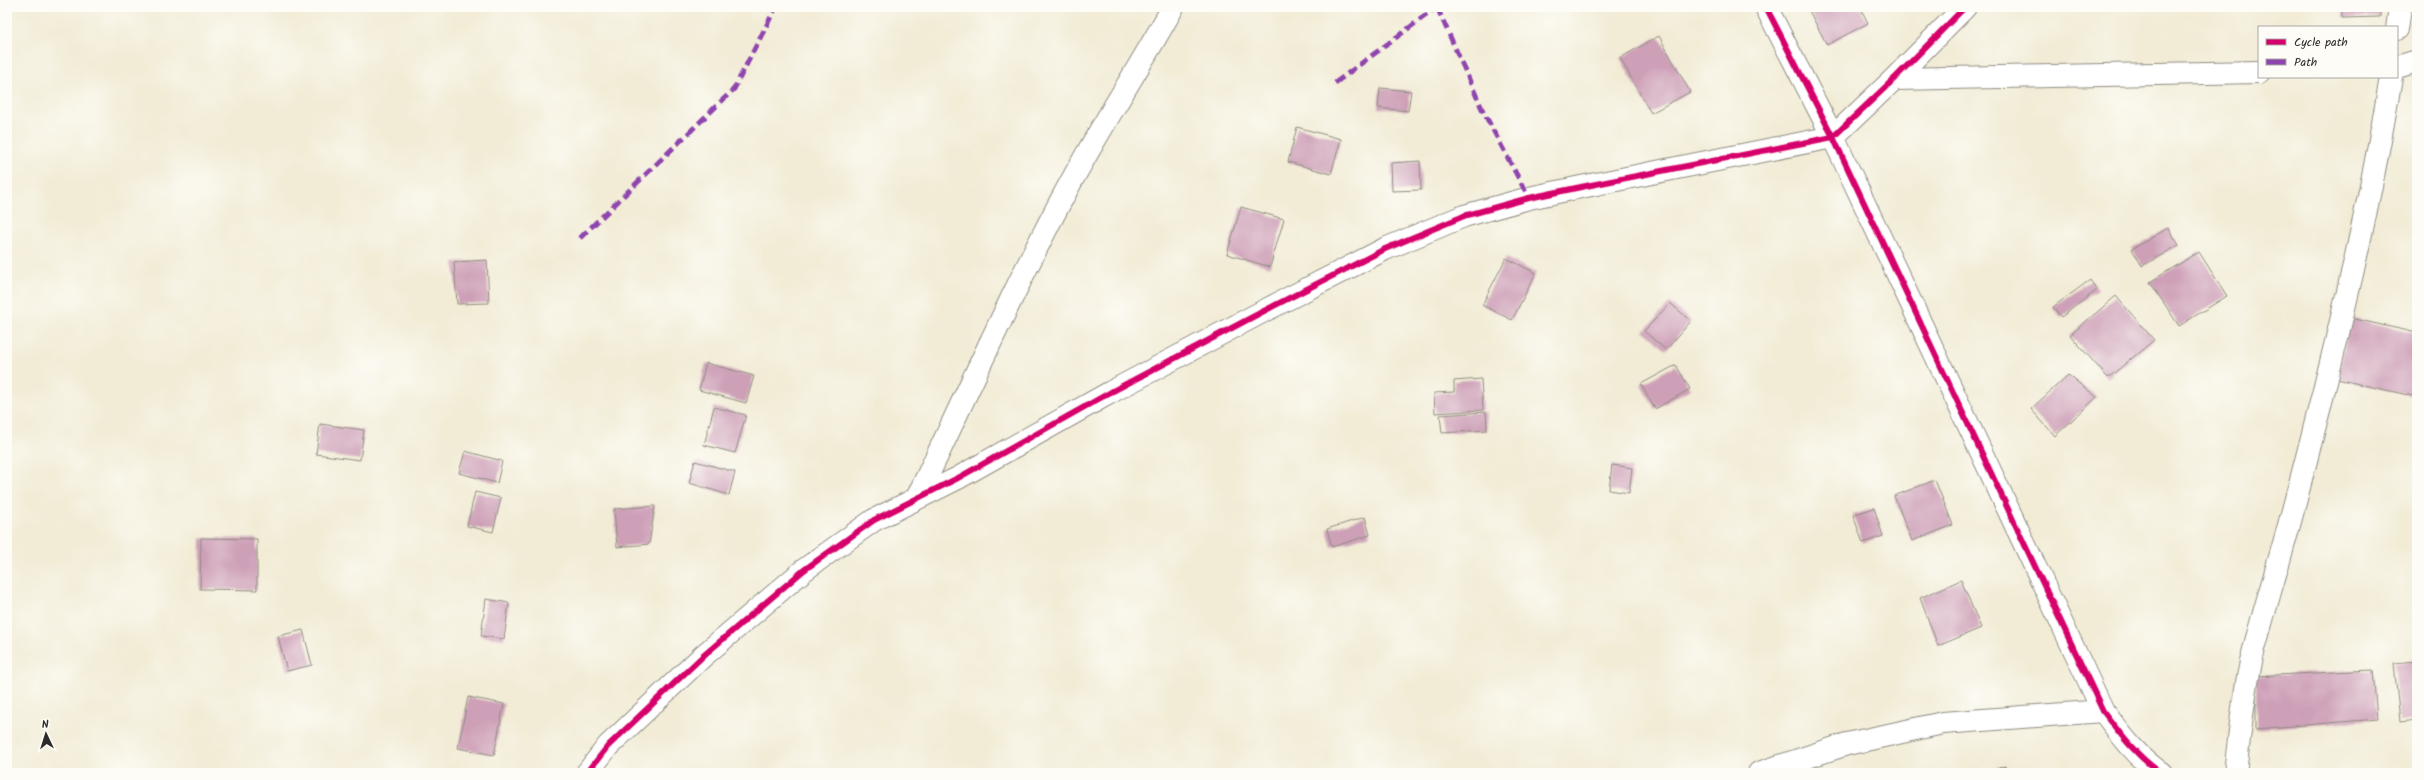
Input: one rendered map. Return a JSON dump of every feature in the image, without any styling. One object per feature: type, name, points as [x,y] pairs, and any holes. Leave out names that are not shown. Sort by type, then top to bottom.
[{"type":"street","points":[[917,498],[1044,232],[1102,125],[1140,66],[1173,7]]},
{"type":"street","points":[[1766,7],[1833,137],[2103,711],[2130,748],[2144,762],[2161,773]]},
{"type":"street","points":[[587,773],[608,746],[703,656],[804,570],[874,520],[958,478],[1111,392],[1275,305],[1385,249],[1464,216],[1529,198],[1833,137],[1894,79],[1965,7]]},
{"type":"street","points":[[2397,26],[2400,7]]},
{"type":"street","points":[[2398,67],[2417,62]]},
{"type":"street","points":[[1894,79],[2258,72]]},
{"type":"street","points":[[2236,773],[2241,717],[2254,650],[2292,515],[2343,313],[2367,208],[2391,78]]},
{"type":"street","points":[[1759,773],[1847,744],[1943,723],[2103,711]]},
{"type":"building","points":[[1807,7],[1860,7],[1868,23],[1827,45]]},
{"type":"building","points":[[2342,7],[2380,7],[2380,17],[2342,18]]},
{"type":"building","points":[[1659,36],[1690,92],[1651,113],[1620,58]]},
{"type":"building","points":[[1380,88],[1411,91],[1408,111],[1378,108]]},
{"type":"building","points":[[1297,127],[1341,139],[1331,174],[1288,162]]},
{"type":"building","points":[[1420,161],[1421,190],[1392,191],[1391,163]]},
{"type":"building","points":[[1241,207],[1284,219],[1270,267],[1227,254]]},
{"type":"building","points":[[2168,228],[2179,245],[2142,266],[2132,249]]},
{"type":"building","points":[[2199,252],[2227,296],[2179,326],[2150,282]]},
{"type":"building","points":[[1506,258],[1536,273],[1512,320],[1482,305]]},
{"type":"building","points":[[487,260],[489,303],[457,304],[454,262]]},
{"type":"building","points":[[2090,280],[2097,290],[2061,317],[2053,307]]},
{"type":"building","points":[[2116,296],[2154,340],[2108,378],[2070,335]]},
{"type":"building","points":[[1670,303],[1691,321],[1666,350],[1644,331]]},
{"type":"building","points":[[2351,318],[2417,333],[2417,397],[2337,379]]},
{"type":"building","points":[[706,363],[754,376],[746,403],[699,390]]},
{"type":"building","points":[[1676,365],[1690,389],[1655,409],[1641,384]]},
{"type":"building","points":[[2068,375],[2097,397],[2055,436],[2031,409]]},
{"type":"building","points":[[1481,379],[1483,410],[1435,413],[1434,393],[1454,392],[1454,381]]},
{"type":"building","points":[[714,407],[746,415],[735,453],[704,445]]},
{"type":"building","points":[[1486,412],[1487,430],[1442,433],[1440,415]]},
{"type":"building","points":[[320,424],[364,430],[360,460],[316,454]]},
{"type":"building","points":[[465,451],[502,461],[497,483],[459,473]]},
{"type":"building","points":[[695,461],[735,472],[729,495],[689,483]]},
{"type":"building","points":[[1612,465],[1632,468],[1629,493],[1609,490]]},
{"type":"building","points":[[1935,480],[1953,525],[1912,541],[1894,496]]},
{"type":"building","points":[[475,492],[501,498],[493,532],[467,526]]},
{"type":"building","points":[[655,506],[649,544],[617,547],[614,509]]},
{"type":"building","points":[[1874,508],[1883,536],[1863,543],[1853,515]]},
{"type":"building","points":[[1365,517],[1370,535],[1332,547],[1327,529]]},
{"type":"building","points":[[201,538],[257,539],[257,590],[200,589]]},
{"type":"building","points":[[1961,580],[1981,628],[1938,646],[1920,598]]},
{"type":"building","points":[[486,599],[509,603],[504,639],[481,636]]},
{"type":"building","points":[[303,630],[312,665],[287,671],[278,636]]},
{"type":"building","points":[[2417,661],[2417,720],[2400,722],[2394,663]]},
{"type":"building","points":[[2373,670],[2377,719],[2256,729],[2256,676]]},
{"type":"building","points":[[468,697],[504,704],[494,755],[458,748]]},
{"type":"building","points":[[2005,766],[2008,773],[1984,773]]},
{"type":"marked path","points":[[580,238],[734,89],[776,7]]},
{"type":"marked path","points":[[1437,7],[1483,111],[1529,198]]},
{"type":"marked path","points":[[1335,83],[1437,7]]},
{"type":"cycle path","points":[[1766,7],[1833,137],[2103,711],[2136,752],[2161,773]]},
{"type":"cycle path","points":[[587,773],[608,746],[703,656],[804,570],[874,520],[958,478],[1111,392],[1262,312],[1385,249],[1464,216],[1529,198],[1833,137],[1894,79],[1965,7]]}]
